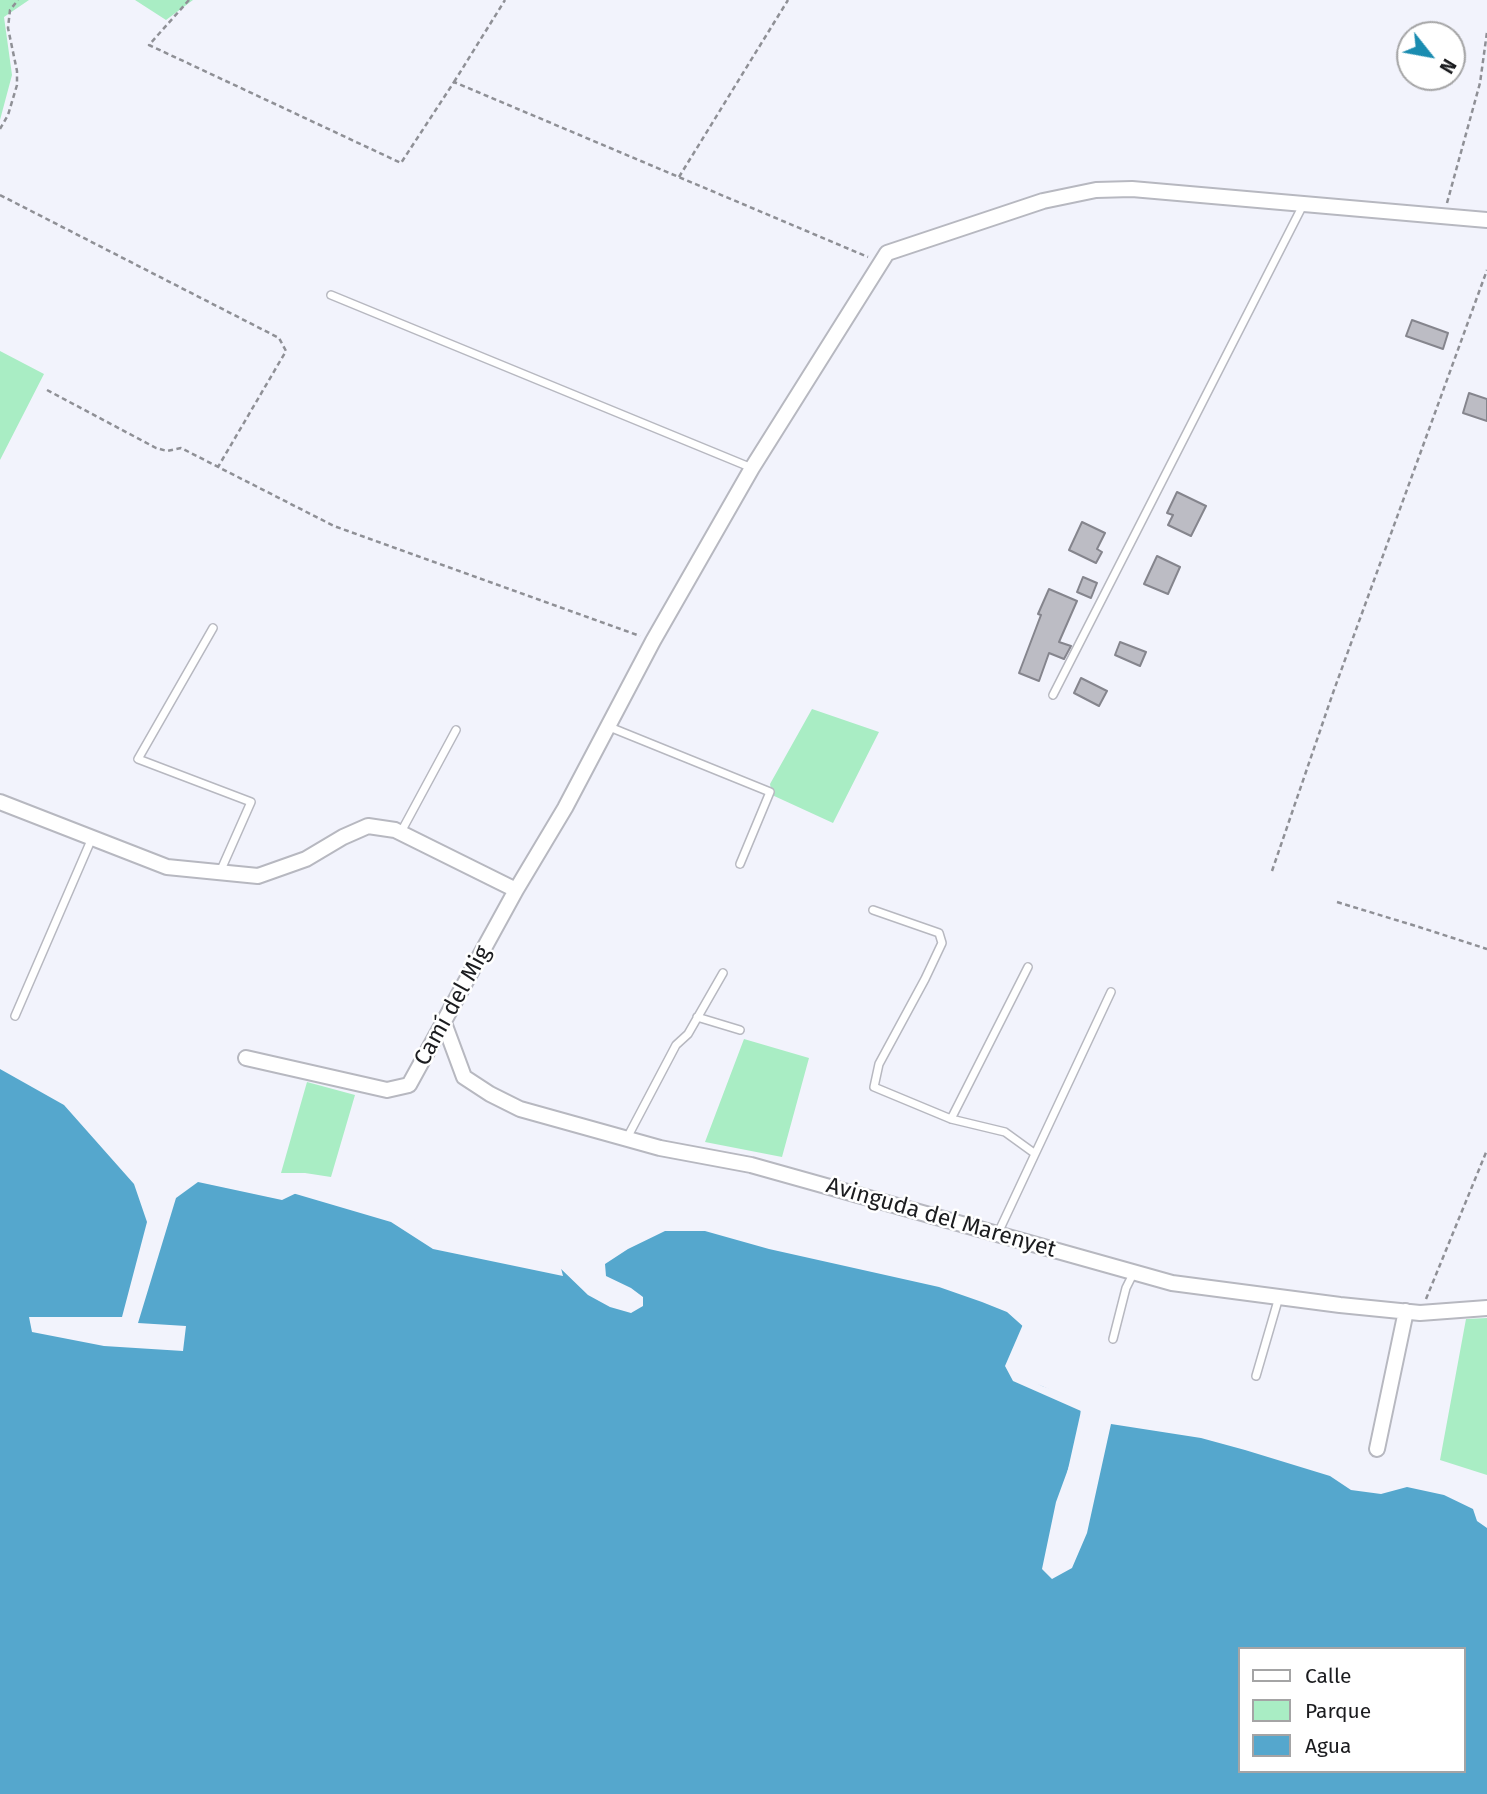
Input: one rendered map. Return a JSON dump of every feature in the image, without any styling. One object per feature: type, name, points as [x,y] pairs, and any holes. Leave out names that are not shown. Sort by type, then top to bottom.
[{"type":"street","points":[[881,262],[887,253],[900,248],[1043,201],[1096,190],[1132,189],[1487,220]]},
{"type":"street","name":"Camí del Mig","points":[[246,1058],[387,1090],[409,1086],[516,890],[565,808],[653,641],[752,468],[881,262]]},
{"type":"street","points":[[0,802],[167,867],[258,876],[306,859],[368,826],[400,833],[516,890]]},
{"type":"street","name":"Avinguda del Marenyet","points":[[444,1023],[464,1077],[490,1094],[520,1109],[660,1148],[751,1165],[1172,1283],[1413,1312],[1487,1308]]},
{"type":"street","points":[[1377,1450],[1413,1312]]},
{"type":"lane","points":[[1053,695],[1303,205]]},
{"type":"lane","points":[[331,295],[752,468]]},
{"type":"lane","points":[[214,628],[138,759],[251,802],[220,872]]},
{"type":"lane","points":[[607,726],[770,792],[740,863]]},
{"type":"lane","points":[[400,833],[456,730]]},
{"type":"lane","points":[[15,1016],[92,838]]},
{"type":"lane","points":[[873,910],[939,933],[942,943],[879,1064],[874,1087],[951,1119],[1004,1132],[1034,1153]]},
{"type":"lane","points":[[951,1119],[1028,967]]},
{"type":"lane","points":[[627,1138],[676,1045],[688,1034],[723,973]]},
{"type":"lane","points":[[997,1234],[1111,992]]},
{"type":"lane","points":[[697,1017],[740,1030]]},
{"type":"lane","points":[[1113,1339],[1125,1288],[1134,1272]]},
{"type":"lane","points":[[1256,1376],[1279,1296]]},
{"type":"path","points":[[0,129],[8,115],[17,85],[17,71],[8,28],[10,10],[18,0]]},
{"type":"path","points":[[189,0],[149,45],[401,163],[505,0]]},
{"type":"path","points":[[679,177],[788,0]]},
{"type":"path","points":[[1443,216],[1479,83],[1487,32]]},
{"type":"path","points":[[454,82],[881,262]]},
{"type":"path","points":[[0,195],[279,338],[286,351],[218,467]]},
{"type":"path","points":[[1272,871],[1334,690],[1487,270]]},
{"type":"path","points":[[47,390],[156,448],[167,451],[181,449],[334,526],[653,641]]},
{"type":"path","points":[[1337,902],[1487,949]]},
{"type":"path","points":[[1413,1312],[1487,1150]]},
{"type":"green space","points":[[0,0],[29,0],[4,17],[12,75],[0,120]]},
{"type":"green space","points":[[135,0],[193,0],[166,20]]},
{"type":"green space","points":[[0,351],[44,374],[0,460]]},
{"type":"green space","points":[[812,709],[879,732],[833,823],[772,795],[770,784]]},
{"type":"green space","points":[[744,1039],[809,1058],[782,1157],[705,1142]]},
{"type":"green space","points":[[307,1082],[355,1095],[331,1177],[281,1173]]},
{"type":"green space","points":[[1487,1318],[1487,1475],[1440,1460],[1466,1319]]},
{"type":"water","points":[[0,1069],[64,1105],[134,1184],[147,1222],[122,1317],[29,1317],[32,1332],[104,1346],[183,1351],[186,1326],[138,1323],[176,1198],[198,1182],[282,1200],[309,1187],[401,1211],[435,1243],[559,1267],[588,1295],[610,1307],[631,1313],[643,1306],[643,1297],[606,1276],[605,1264],[665,1231],[705,1231],[769,1249],[939,1287],[1007,1312],[1026,1329],[1013,1374],[1080,1402],[1082,1431],[1056,1502],[1042,1569],[1052,1579],[1072,1568],[1087,1533],[1111,1424],[1201,1438],[1245,1450],[1330,1476],[1351,1490],[1381,1494],[1407,1487],[1444,1495],[1473,1509],[1477,1521],[1487,1528],[1487,1794],[0,1794]]},
{"type":"pier","points":[[309,1184],[406,1212],[437,1240],[560,1264],[563,1276],[433,1249],[391,1222],[289,1192]]},
{"type":"pier","points":[[1024,1322],[1029,1329],[1017,1372],[1042,1386],[1084,1401],[1082,1405],[1085,1432],[1062,1496],[1081,1411],[1013,1381],[1005,1366]]},
{"type":"building","points":[[1412,320],[1448,333],[1443,349],[1406,336]]},
{"type":"building","points":[[1469,393],[1487,399],[1487,421],[1463,413]]},
{"type":"building","points":[[1177,492],[1206,506],[1191,536],[1168,525],[1173,515],[1167,513]]},
{"type":"building","points":[[1082,522],[1105,533],[1097,549],[1102,552],[1096,563],[1069,550]]},
{"type":"building","points":[[1157,556],[1180,567],[1168,594],[1144,584]]},
{"type":"building","points":[[1083,577],[1097,583],[1091,598],[1077,592]]},
{"type":"building","points":[[1049,589],[1077,601],[1059,642],[1071,646],[1064,659],[1049,653],[1039,681],[1019,673]]},
{"type":"building","points":[[1120,642],[1146,652],[1140,666],[1115,655]]},
{"type":"building","points":[[1081,678],[1107,691],[1099,706],[1074,693]]}]
